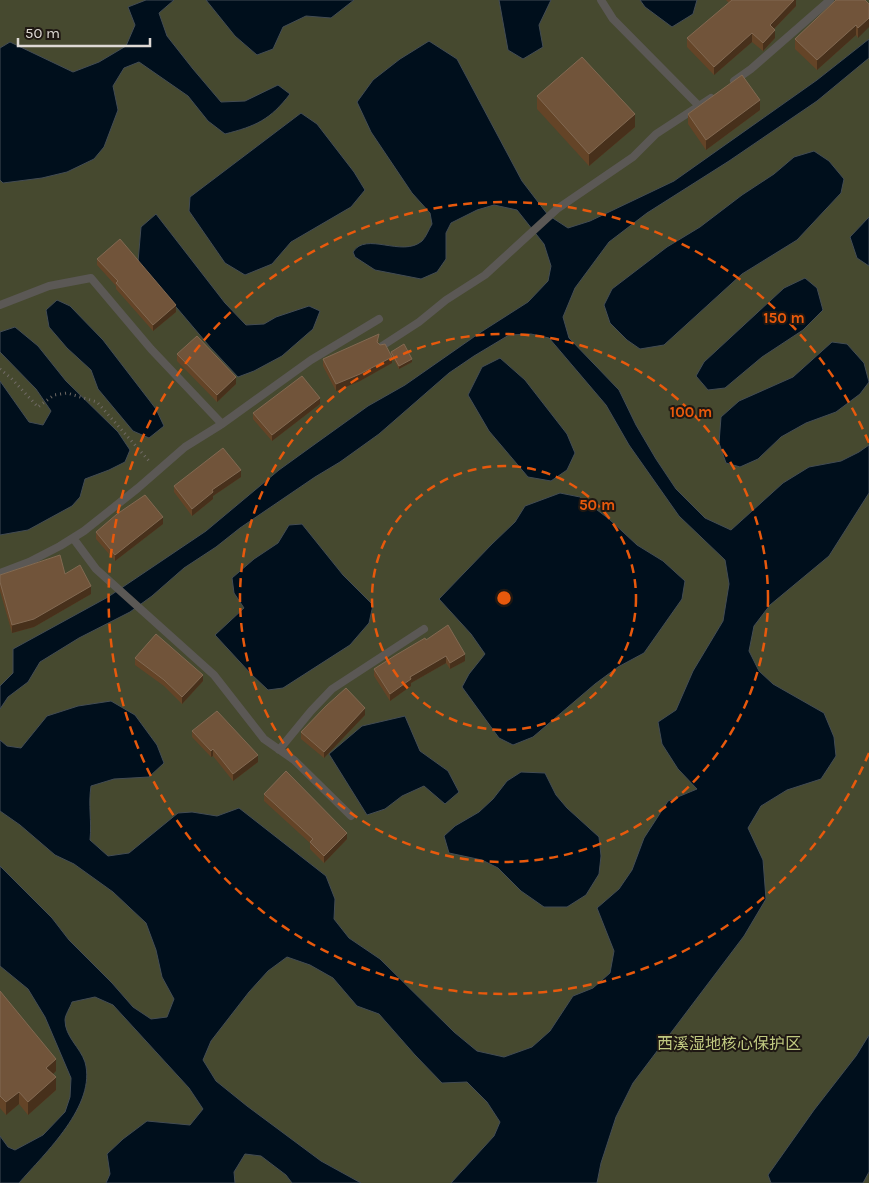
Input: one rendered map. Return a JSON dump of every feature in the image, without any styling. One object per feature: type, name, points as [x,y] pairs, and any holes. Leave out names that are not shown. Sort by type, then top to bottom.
[{"type":"lane","points":[[601,0],[613,19],[699,106]]},
{"type":"lane","points":[[729,85],[751,70],[830,0]]},
{"type":"lane","points":[[382,346],[419,322],[446,300],[486,275],[557,209],[633,157],[656,134],[721,90]]},
{"type":"lane","points":[[0,305],[49,286],[91,278],[151,349],[222,424]]},
{"type":"lane","points":[[0,573],[29,562],[84,531],[184,448],[222,424],[311,360],[380,319]]},
{"type":"lane","points":[[73,538],[96,569],[214,674],[264,739],[294,760],[352,816]]},
{"type":"lane","points":[[279,750],[311,711],[332,690],[424,629]]},
{"type":"path","points":[[0,369],[11,378],[38,408],[54,395],[68,393],[97,402],[158,471]]},
{"type":"green space","name":"西溪湿地核心保护区","points":[[0,0],[869,0],[869,1183],[0,1183]]},
{"type":"water","points":[[146,0],[174,0],[159,13],[167,36],[221,102],[245,101],[278,85],[290,94],[276,110],[262,121],[225,134],[208,121],[188,96],[139,62],[124,68],[113,86],[118,110],[104,147],[94,159],[67,172],[42,178],[3,183],[0,180],[0,48],[10,42],[73,72],[99,62],[126,46],[135,25],[128,7]]},
{"type":"water","points":[[206,0],[354,0],[331,18],[306,16],[283,27],[273,49],[257,55],[235,36]]},
{"type":"water","points":[[499,0],[551,0],[539,25],[543,47],[523,59],[508,50]]},
{"type":"water","points":[[640,0],[697,0],[693,14],[672,27],[645,7]]},
{"type":"water","points":[[869,39],[869,58],[817,101],[729,161],[647,213],[609,242],[575,288],[563,317],[569,338],[619,390],[636,425],[676,489],[705,518],[731,530],[783,483],[809,467],[841,461],[869,445],[869,493],[829,556],[770,605],[754,626],[749,651],[759,671],[773,684],[824,713],[834,737],[836,756],[821,779],[787,790],[761,806],[748,828],[763,860],[766,899],[744,936],[633,1083],[616,1117],[601,1163],[597,1183],[451,1183],[494,1136],[500,1122],[487,1102],[467,1082],[442,1083],[379,1014],[357,1006],[333,978],[310,965],[287,957],[268,971],[249,992],[211,1041],[203,1060],[216,1081],[247,1106],[321,1161],[361,1183],[292,1183],[286,1175],[261,1156],[245,1154],[234,1172],[235,1183],[106,1183],[110,1174],[107,1154],[123,1139],[147,1121],[190,1125],[203,1109],[189,1088],[113,1005],[95,997],[72,1002],[65,1018],[67,1032],[85,1062],[87,1078],[83,1095],[76,1111],[54,1143],[19,1183],[0,1183],[0,1136],[8,1147],[15,1150],[43,1135],[65,1112],[70,1097],[71,1078],[45,1017],[28,989],[0,966],[0,866],[52,918],[69,940],[133,1007],[151,1019],[167,1017],[174,999],[162,977],[156,950],[146,923],[113,892],[74,864],[55,855],[20,825],[0,811],[0,740],[7,746],[21,748],[47,716],[78,706],[111,701],[135,715],[157,745],[164,763],[149,777],[114,779],[91,786],[90,840],[108,856],[129,853],[178,813],[192,812],[217,816],[239,808],[326,876],[335,899],[334,919],[349,938],[380,959],[454,1032],[477,1051],[504,1057],[532,1047],[550,1031],[573,996],[593,988],[610,973],[614,951],[597,908],[619,889],[632,870],[644,838],[668,801],[697,789],[678,769],[662,744],[658,722],[676,710],[693,671],[723,621],[729,584],[725,560],[679,516],[629,445],[606,405],[549,338],[531,334],[509,335],[449,373],[379,434],[184,568],[130,612],[79,638],[40,662],[28,682],[8,697],[0,709],[0,686],[13,673],[13,649],[108,597],[206,531],[279,470],[368,406],[405,385],[528,302],[548,281],[551,266],[544,244],[517,210],[494,205],[477,210],[451,223],[446,233],[446,259],[437,272],[421,279],[375,270],[355,257],[353,252],[359,246],[366,244],[405,247],[414,245],[422,241],[432,224],[430,213],[412,193],[371,132],[357,102],[373,80],[400,59],[429,41],[457,59],[522,181],[548,215],[568,228],[590,221],[674,181],[817,80]]},
{"type":"water","points":[[301,113],[317,124],[354,172],[365,190],[351,207],[291,242],[272,264],[245,275],[225,263],[189,211],[190,197]]},
{"type":"water","points":[[814,151],[829,161],[844,179],[841,193],[797,240],[742,274],[664,345],[640,349],[627,340],[610,323],[604,305],[612,289],[667,247],[700,227],[742,195],[774,174],[794,157]]},
{"type":"water","points":[[156,214],[225,303],[246,325],[264,324],[276,317],[309,306],[320,311],[313,329],[282,356],[238,377],[138,262],[141,227]]},
{"type":"water","points":[[869,217],[869,266],[857,258],[850,237]]},
{"type":"water","points":[[805,278],[817,288],[823,310],[803,330],[762,357],[725,388],[708,390],[696,376],[704,362],[784,288]]},
{"type":"water","points":[[57,300],[70,306],[103,340],[156,409],[164,426],[149,438],[133,431],[98,389],[91,370],[67,348],[49,327],[46,310]]},
{"type":"water","points":[[15,327],[38,346],[66,381],[118,432],[130,450],[125,462],[85,479],[80,497],[72,506],[28,530],[0,535],[0,381],[29,422],[43,425],[51,411],[36,389],[0,352],[0,332]]},
{"type":"water","points":[[832,342],[847,344],[864,363],[869,382],[860,394],[836,412],[806,423],[781,437],[758,459],[740,467],[726,463],[719,443],[721,417],[739,401],[793,377]]},
{"type":"water","points":[[500,358],[525,380],[567,434],[575,453],[567,470],[551,481],[528,477],[489,431],[468,395],[482,367]]},
{"type":"water","points":[[560,493],[580,497],[609,519],[637,545],[663,561],[685,581],[682,599],[644,653],[618,667],[595,684],[533,737],[513,745],[499,738],[462,687],[469,674],[485,654],[471,634],[439,599],[515,522],[525,506]]},
{"type":"water","points":[[302,524],[343,575],[373,605],[369,623],[350,645],[283,688],[268,690],[215,635],[244,608],[234,593],[232,578],[254,559],[278,543],[289,525]]},
{"type":"water","points":[[405,716],[420,751],[448,771],[459,792],[445,804],[424,786],[402,796],[385,809],[367,815],[329,754],[362,726]]},
{"type":"water","points":[[521,772],[545,773],[556,795],[567,808],[599,837],[601,856],[599,874],[586,895],[567,907],[544,907],[521,891],[498,868],[482,860],[449,853],[444,836],[455,826],[479,812],[493,799],[507,781]]},
{"type":"water","points":[[869,1035],[869,1172],[863,1183],[771,1183],[768,1175],[814,1110],[856,1056]]},
{"type":"building","points":[[732,0],[794,0],[770,25],[775,30],[763,43],[752,33],[714,67],[687,38]]},
{"type":"building","points":[[836,0],[865,0],[869,4],[869,18],[858,28],[856,25],[817,60],[795,39]]},
{"type":"building","points":[[582,57],[635,114],[589,154],[537,96]]},
{"type":"building","points":[[742,75],[760,100],[706,140],[688,114]]},
{"type":"building","points":[[120,239],[176,305],[153,325],[116,283],[118,281],[97,259]]},
{"type":"building","points":[[379,334],[377,342],[380,345],[385,344],[392,357],[336,384],[323,359]]},
{"type":"building","points":[[197,336],[236,377],[217,395],[177,354]]},
{"type":"building","points":[[404,344],[412,359],[399,366],[391,352]]},
{"type":"building","points":[[302,376],[320,398],[272,435],[253,413]]},
{"type":"building","points":[[223,448],[241,470],[212,490],[213,492],[192,509],[174,486]]},
{"type":"building","points":[[145,495],[163,517],[115,555],[96,532],[117,514]]},
{"type":"building","points":[[60,555],[65,574],[80,565],[91,586],[34,619],[12,625],[0,582],[0,575]]},
{"type":"building","points":[[448,625],[465,654],[450,663],[446,656],[410,677],[411,679],[390,694],[374,669],[425,638],[426,640]]},
{"type":"building","points":[[156,634],[203,675],[182,697],[164,680],[135,658]]},
{"type":"building","points":[[346,688],[365,708],[324,752],[301,732]]},
{"type":"building","points":[[217,711],[258,755],[233,774],[213,749],[211,751],[192,731]]},
{"type":"building","points":[[286,771],[347,833],[324,856],[310,842],[313,839],[264,794]]},
{"type":"building","points":[[0,991],[56,1059],[46,1068],[56,1077],[28,1102],[19,1092],[6,1102],[0,1096]]}]
